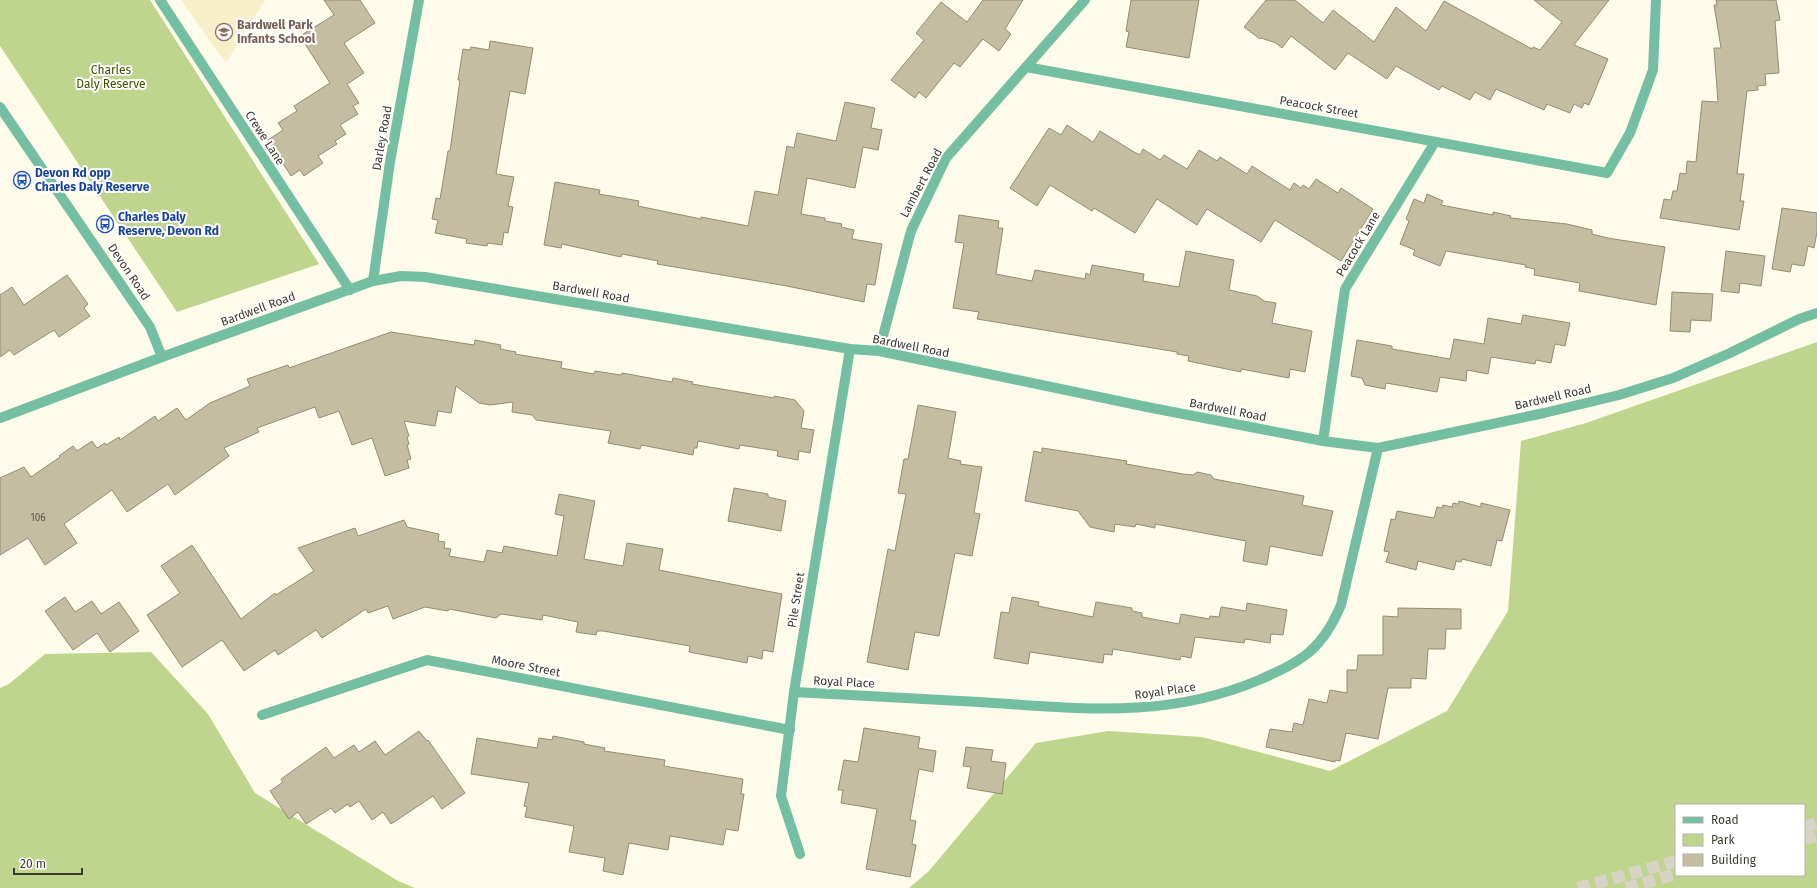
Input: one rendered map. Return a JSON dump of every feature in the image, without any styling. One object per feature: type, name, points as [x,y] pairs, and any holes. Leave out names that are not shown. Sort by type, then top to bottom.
[{"type":"street","name":"Crewe Lane","points":[[160,0],[350,290]]},
{"type":"street","name":"Darley Road","points":[[373,281],[390,162],[419,0]]},
{"type":"street","name":"Lambert Road","points":[[879,351],[911,231],[946,158],[1085,0]]},
{"type":"street","name":"Peacock Street","points":[[1026,67],[1607,173],[1630,133],[1653,70],[1656,0]]},
{"type":"street","name":"Devon Road","points":[[0,107],[150,327],[162,357]]},
{"type":"street","name":"Peacock Lane","points":[[1323,441],[1345,289],[1435,142]]},
{"type":"street","name":"Bardwell Road","points":[[0,418],[162,357],[373,281],[401,276],[425,277],[850,349],[879,351],[1147,407],[1323,441],[1378,448],[1521,418],[1619,395],[1673,378],[1730,353],[1799,319],[1817,313]]},
{"type":"street","name":"Pile Street","points":[[800,854],[781,796],[794,692],[850,349]]},
{"type":"street","name":"Royal Place","points":[[794,692],[1104,710],[1167,706],[1211,697],[1246,685],[1284,669],[1311,652],[1323,640],[1333,625],[1342,606],[1378,448]]},
{"type":"street","name":"Moore Street","points":[[262,715],[427,660],[790,730]]},
{"type":"shaded area","name":"Bardwell Park Infants School","points":[[181,0],[265,0],[226,63]]},
{"type":"green space","name":"Charles Daly Reserve","points":[[0,0],[150,0],[319,264],[177,312],[0,46]]},
{"type":"green space","points":[[1817,342],[1817,888],[909,888],[929,871],[1036,743],[1108,731],[1202,737],[1330,771],[1447,711],[1508,611],[1521,441],[1586,423]]},
{"type":"green space","points":[[151,652],[208,714],[255,793],[398,881],[415,888],[0,888],[0,688],[9,684],[45,654]]},
{"type":"building","points":[[324,0],[360,0],[375,23],[344,43],[364,73],[347,84],[359,103],[353,106],[358,114],[340,125],[346,134],[335,141],[337,144],[318,156],[323,163],[304,176],[300,170],[291,176],[268,140],[283,130],[278,123],[297,111],[294,106],[330,83],[300,36],[334,15]]},
{"type":"building","points":[[983,0],[1023,0],[1005,29],[1011,34],[999,51],[983,39],[960,67],[954,63],[926,98],[919,92],[915,98],[891,80],[924,40],[916,33],[941,2],[967,22]]},
{"type":"building","points":[[1131,0],[1199,0],[1189,58],[1126,47],[1129,32],[1126,31]]},
{"type":"building","points":[[1266,0],[1295,0],[1323,23],[1333,10],[1374,42],[1396,7],[1426,31],[1444,1],[1532,49],[1533,47],[1540,50],[1562,22],[1534,0],[1609,0],[1574,45],[1608,59],[1589,105],[1584,103],[1582,108],[1574,104],[1570,113],[1547,104],[1544,110],[1496,89],[1490,100],[1475,92],[1470,100],[1442,86],[1439,90],[1396,66],[1387,79],[1348,53],[1335,70],[1291,36],[1282,48],[1276,43],[1261,38],[1260,39],[1244,27]]},
{"type":"building","points":[[1716,0],[1776,0],[1780,20],[1775,21],[1779,73],[1765,74],[1766,85],[1757,86],[1758,90],[1747,91],[1737,174],[1744,174],[1740,201],[1744,201],[1739,230],[1660,218],[1664,199],[1671,200],[1673,191],[1677,191],[1680,173],[1686,174],[1687,161],[1696,162],[1702,101],[1718,102],[1714,48],[1721,48],[1714,5],[1717,5]]},
{"type":"building","points":[[490,41],[533,48],[525,94],[510,91],[496,174],[514,177],[508,206],[513,207],[508,233],[504,232],[502,245],[488,243],[487,246],[466,243],[467,239],[435,233],[438,220],[432,219],[436,198],[440,199],[448,151],[450,151],[463,49],[470,50],[471,47],[489,50]]},
{"type":"building","points":[[845,102],[875,108],[871,128],[882,130],[878,150],[863,147],[855,188],[807,178],[801,214],[825,218],[825,221],[842,224],[841,227],[854,230],[852,239],[882,244],[875,285],[867,284],[864,302],[787,286],[657,264],[658,261],[622,254],[621,257],[562,244],[561,248],[544,245],[555,182],[600,190],[599,194],[639,201],[638,206],[701,219],[701,217],[748,226],[755,191],[778,195],[787,146],[794,148],[797,133],[836,141]]},
{"type":"building","points":[[1067,125],[1093,142],[1100,131],[1140,155],[1143,149],[1160,160],[1164,155],[1187,169],[1199,150],[1217,161],[1220,157],[1247,174],[1252,166],[1290,190],[1294,183],[1301,188],[1303,185],[1309,189],[1316,179],[1338,193],[1341,188],[1373,209],[1341,261],[1275,220],[1261,242],[1207,209],[1197,225],[1157,199],[1135,233],[1094,208],[1092,211],[1050,185],[1037,206],[1010,188],[1049,128],[1061,135]]},
{"type":"building","points":[[1427,194],[1443,201],[1441,205],[1493,215],[1493,212],[1511,216],[1510,218],[1567,224],[1592,230],[1592,234],[1608,238],[1665,247],[1656,305],[1579,291],[1580,283],[1534,275],[1535,269],[1525,267],[1526,265],[1446,251],[1440,266],[1413,255],[1415,250],[1400,244],[1409,221],[1406,219],[1414,199],[1424,203]]},
{"type":"building","points":[[1782,208],[1817,213],[1817,232],[1814,248],[1808,246],[1804,266],[1792,264],[1790,272],[1772,269]]},
{"type":"building","points":[[959,215],[999,221],[998,228],[1003,228],[996,274],[1032,281],[1035,270],[1085,279],[1086,273],[1090,275],[1092,265],[1144,274],[1143,281],[1179,287],[1186,251],[1234,260],[1229,290],[1257,296],[1264,301],[1276,303],[1272,323],[1312,331],[1305,372],[1290,369],[1289,378],[1241,369],[1241,372],[1188,361],[1189,356],[1177,354],[1177,352],[977,319],[979,312],[953,308],[964,243],[955,242]]},
{"type":"building","points":[[1726,251],[1765,256],[1761,286],[1740,283],[1739,293],[1721,291]]},
{"type":"building","points":[[67,275],[88,304],[84,308],[90,316],[59,337],[54,330],[14,355],[10,350],[0,357],[0,295],[12,287],[24,305]]},
{"type":"building","points":[[1672,292],[1713,294],[1711,321],[1691,320],[1690,332],[1670,331]]},
{"type":"building","points":[[1523,315],[1570,323],[1565,346],[1555,344],[1551,363],[1536,360],[1535,364],[1491,357],[1488,374],[1467,370],[1466,381],[1440,377],[1437,392],[1386,383],[1385,389],[1365,385],[1362,378],[1351,376],[1357,340],[1392,346],[1392,349],[1450,359],[1454,339],[1484,344],[1488,318],[1521,324]]},
{"type":"building","points":[[391,332],[474,345],[475,340],[501,345],[500,349],[516,352],[515,354],[562,362],[561,368],[594,374],[595,371],[621,375],[622,373],[672,382],[673,378],[693,382],[692,384],[774,398],[774,396],[795,400],[804,411],[801,428],[814,430],[810,453],[799,451],[798,460],[777,456],[778,451],[740,445],[739,449],[698,441],[697,448],[694,448],[693,455],[641,445],[640,449],[608,443],[611,431],[536,420],[532,415],[512,412],[513,402],[490,405],[479,403],[456,386],[451,413],[438,411],[435,426],[404,421],[409,436],[407,437],[409,444],[407,445],[411,459],[407,460],[409,468],[385,476],[372,438],[352,445],[339,411],[319,418],[315,407],[257,428],[259,432],[224,448],[229,456],[175,495],[168,484],[127,512],[112,490],[64,524],[77,543],[45,565],[28,538],[0,555],[0,478],[24,467],[31,477],[73,446],[77,451],[92,441],[97,448],[105,443],[106,445],[119,437],[120,440],[155,416],[158,421],[177,408],[186,420],[210,403],[250,386],[247,379],[288,365],[289,368]]},
{"type":"building","points":[[918,405],[956,412],[948,458],[961,461],[960,464],[982,467],[974,513],[980,514],[972,556],[955,553],[939,636],[915,632],[908,670],[867,662],[888,549],[895,551],[906,494],[898,493],[904,459],[908,459]]},
{"type":"building","points":[[1042,448],[1127,461],[1126,464],[1183,474],[1193,475],[1197,472],[1211,475],[1214,479],[1304,496],[1302,505],[1333,511],[1322,556],[1270,546],[1267,565],[1243,561],[1246,541],[1155,524],[1155,528],[1136,524],[1135,527],[1115,524],[1114,532],[1090,527],[1078,511],[1025,501],[1034,451],[1042,453]]},
{"type":"building","points":[[734,488],[768,494],[768,497],[786,501],[781,531],[728,521]]},
{"type":"building","points":[[559,494],[595,501],[584,559],[623,566],[627,543],[663,549],[659,570],[782,594],[773,652],[763,650],[762,659],[748,656],[747,663],[689,652],[690,646],[603,631],[597,631],[596,635],[576,632],[578,622],[543,615],[542,620],[501,614],[496,618],[449,609],[448,611],[425,607],[393,619],[388,606],[368,613],[366,609],[322,638],[316,630],[278,655],[275,650],[244,671],[222,640],[182,667],[147,615],[180,593],[161,566],[192,545],[241,619],[275,593],[276,595],[314,571],[298,548],[355,528],[358,536],[404,520],[407,527],[439,534],[438,541],[445,542],[444,548],[451,549],[449,556],[484,562],[487,550],[502,553],[504,546],[557,556],[564,516],[555,514]]},
{"type":"building","points":[[1459,501],[1481,507],[1481,503],[1510,510],[1502,541],[1497,540],[1491,566],[1462,559],[1461,562],[1456,561],[1454,570],[1418,561],[1416,570],[1386,562],[1389,552],[1384,551],[1391,519],[1395,520],[1397,511],[1434,518],[1437,507],[1442,508],[1443,505],[1452,507],[1453,503],[1458,504]]},
{"type":"building","points":[[65,597],[75,612],[92,601],[101,614],[119,602],[139,631],[110,652],[97,633],[73,650],[45,611]]},
{"type":"building","points":[[1012,597],[1039,602],[1038,606],[1093,617],[1096,602],[1132,608],[1132,611],[1142,613],[1142,617],[1179,624],[1181,614],[1209,619],[1210,616],[1219,617],[1221,607],[1246,611],[1247,603],[1287,610],[1283,635],[1271,634],[1270,643],[1245,639],[1244,643],[1195,637],[1191,658],[1181,656],[1180,660],[1113,649],[1112,655],[1104,654],[1103,663],[1030,652],[1028,664],[994,658],[1001,612],[1009,613]]},
{"type":"building","points":[[1398,608],[1461,609],[1461,629],[1446,629],[1445,649],[1428,649],[1426,679],[1411,678],[1411,688],[1388,688],[1378,739],[1346,733],[1340,761],[1335,760],[1335,762],[1266,747],[1270,729],[1292,732],[1294,723],[1303,725],[1309,699],[1327,703],[1330,690],[1347,693],[1347,670],[1357,670],[1358,655],[1383,655],[1383,616],[1398,617]]},
{"type":"building","points":[[864,728],[920,737],[918,748],[936,751],[933,772],[919,769],[910,820],[916,821],[912,844],[916,845],[910,877],[866,869],[877,809],[841,803],[843,790],[838,790],[844,760],[858,762]]},
{"type":"building","points":[[419,731],[427,741],[428,740],[465,793],[442,809],[433,796],[391,824],[383,812],[372,820],[359,801],[350,807],[348,804],[335,813],[331,808],[306,824],[298,812],[289,819],[270,791],[283,782],[281,779],[326,747],[334,758],[354,745],[359,752],[375,741],[385,755]]},
{"type":"building","points":[[553,736],[605,748],[604,751],[665,760],[664,766],[743,779],[741,794],[744,794],[738,831],[726,829],[723,845],[670,836],[668,850],[629,843],[623,875],[603,871],[605,858],[569,852],[574,826],[525,817],[527,807],[524,806],[529,783],[471,774],[477,738],[537,748],[539,738],[552,740]]},
{"type":"building","points":[[966,747],[993,750],[991,761],[1006,763],[1002,794],[967,788],[971,767],[963,766]]},
{"type":"tunnel","points":[[1805,827],[1817,823]]},
{"type":"tunnel","points":[[1805,839],[1817,836]]},
{"type":"tunnel","points":[[1578,888],[1675,861]]},
{"type":"tunnel","points":[[1626,888],[1675,874]]},
{"type":"place","name":"Bardwell Park Infants School","points":[[224,32]]},
{"type":"place","name":"Devon Rd opp Charles Daly Reserve","points":[[22,180]]},
{"type":"place","name":"Charles Daly Reserve, Devon Rd","points":[[105,224]]}]
